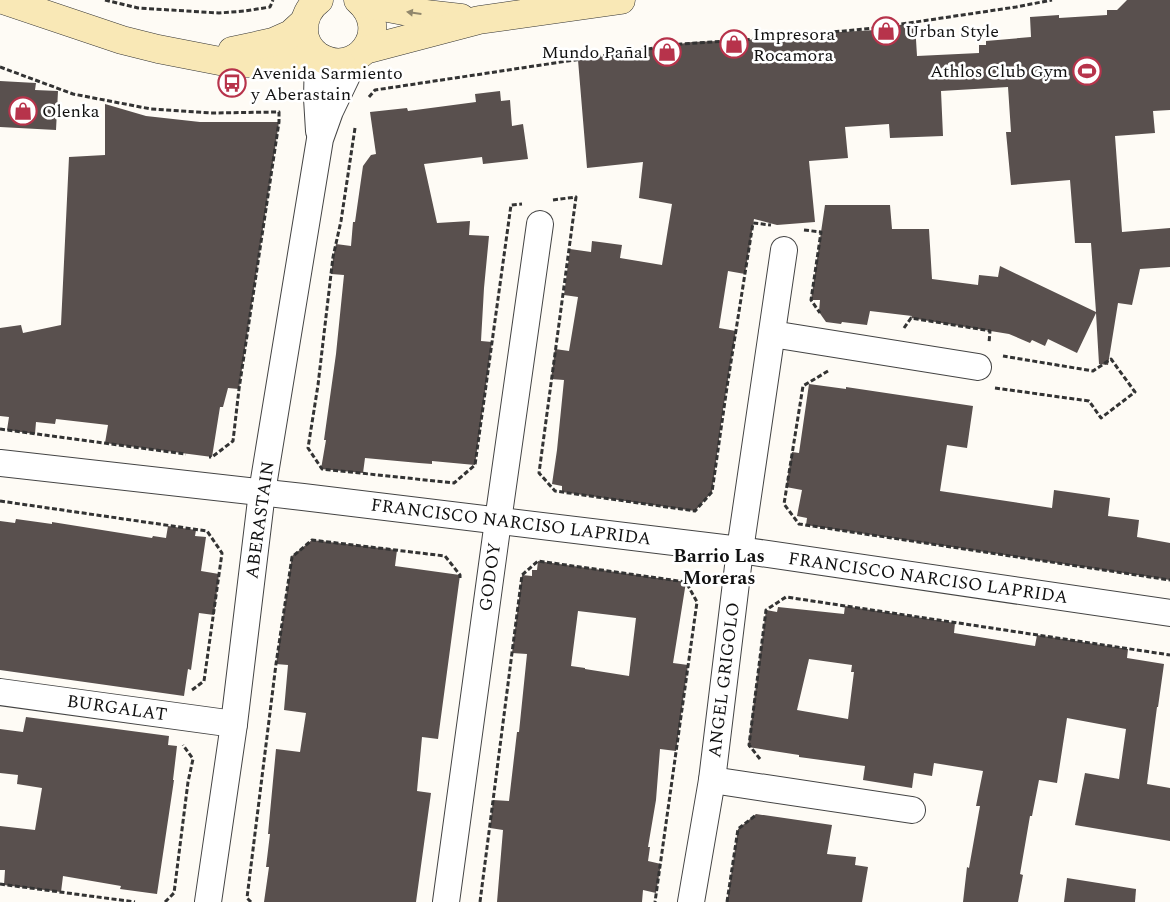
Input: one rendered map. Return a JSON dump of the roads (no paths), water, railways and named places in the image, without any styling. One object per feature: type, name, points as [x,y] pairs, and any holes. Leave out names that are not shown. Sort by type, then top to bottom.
[{"type":"street","points":[[3,0],[122,40],[230,63],[275,62],[316,54]]},
{"type":"street","points":[[310,9],[304,33],[308,44],[324,60],[335,63],[346,62],[361,53],[479,20],[621,0]]},
{"type":"street","points":[[360,2],[409,12],[479,20]]},
{"type":"street","points":[[360,2],[365,6],[371,17],[373,28],[371,40],[361,53]]},
{"type":"street","points":[[194,55],[229,51],[273,42],[291,34],[310,9]]},
{"type":"street","name":"ABERASTAIN","points":[[208,902],[234,724],[262,492],[320,139],[330,111],[361,53]]},
{"type":"street","name":"ABERASTAIN","points":[[316,54],[320,139]]},
{"type":"street","name":"GODOY","points":[[446,902],[498,521],[533,214]]},
{"type":"street","name":"ANGEL GRIGOLO","points":[[691,902],[712,780],[740,550],[786,235]]},
{"type":"street","points":[[772,334],[988,356]]},
{"type":"street","name":"FRANCISCO NARCISO LAPRIDA","points":[[0,463],[262,492],[740,550],[1170,613]]},
{"type":"street","name":"BURGALAT","points":[[0,692],[234,724]]},
{"type":"street","points":[[712,780],[912,810]]},
{"type":"place","name":"Urban Style","points":[[886,31]]},
{"type":"place","name":"Impresora Rocamora","points":[[734,44]]},
{"type":"place","name":"Mundo Pañal","points":[[667,52]]},
{"type":"place","name":"Athlos Club Gym","points":[[1087,71]]},
{"type":"place","name":"Avenida Sarmiento y Aberastain","points":[[232,83]]},
{"type":"place","name":"Olenka","points":[[23,111]]},
{"type":"district","name":"Barrio Las Moreras","points":[[719,567]]}]
